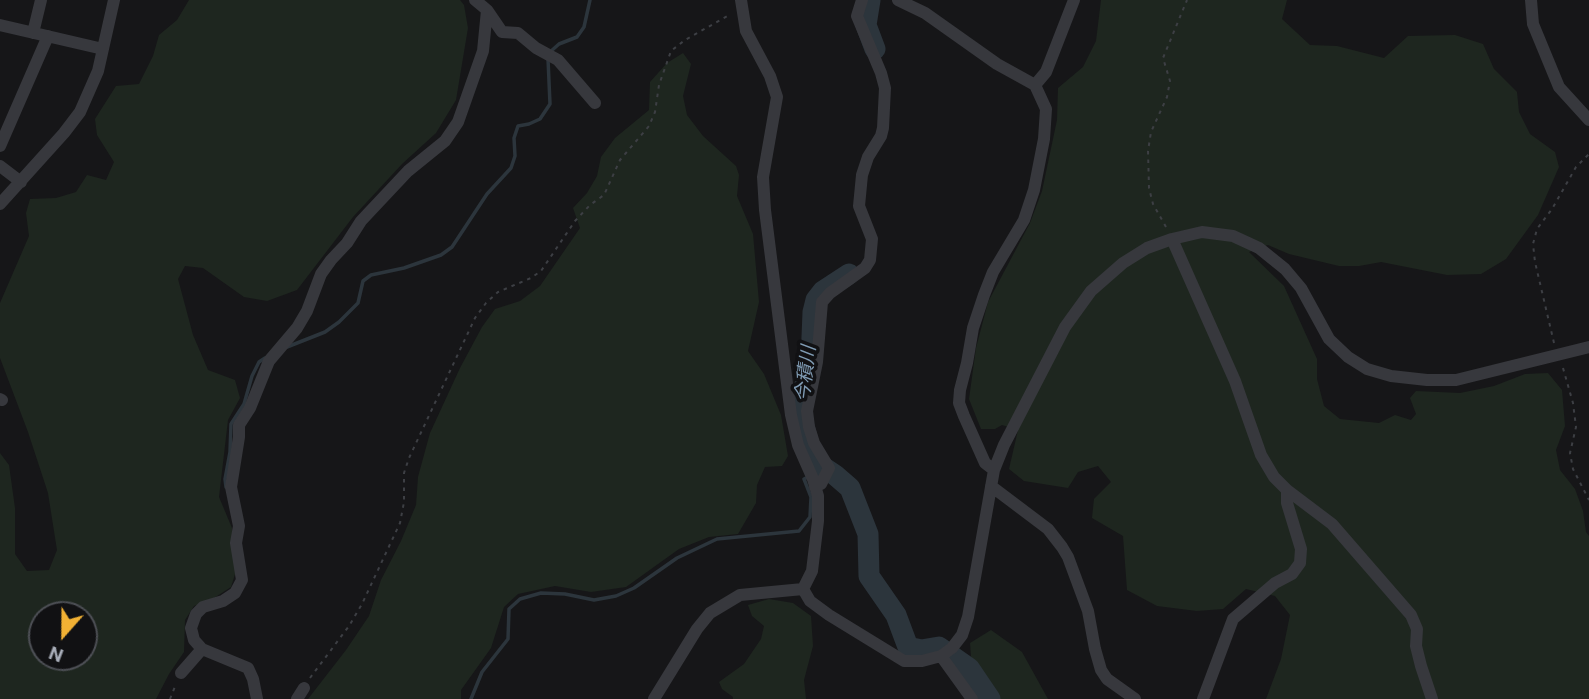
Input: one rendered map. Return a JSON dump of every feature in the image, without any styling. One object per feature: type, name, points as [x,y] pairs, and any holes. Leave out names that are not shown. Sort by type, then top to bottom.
[{"type":"street","points":[[33,33],[41,0]]},
{"type":"street","points":[[0,204],[80,111],[93,82],[114,0]]},
{"type":"street","points":[[475,0],[487,10],[502,32],[518,33],[536,48],[558,60],[595,103]]},
{"type":"street","points":[[815,488],[821,484],[829,468],[814,443],[808,427],[807,411],[817,362],[822,302],[865,268],[870,260],[872,239],[859,206],[862,175],[883,128],[885,88],[878,64],[857,16],[862,0]]},
{"type":"street","points":[[898,0],[925,13],[997,64],[1035,85],[1046,110],[1039,173],[1024,220],[993,272],[984,295],[973,328],[960,390],[959,403],[964,416],[985,463],[994,470]]},
{"type":"street","points":[[1035,85],[1045,72],[1074,0]]},
{"type":"street","points":[[1531,0],[1533,24],[1559,87],[1589,120]]},
{"type":"street","points":[[741,4],[746,32],[770,76],[777,97],[762,177],[791,415],[798,445],[815,488],[818,521],[811,571],[803,589]]},
{"type":"street","points":[[257,699],[248,668],[202,649],[194,640],[191,628],[196,614],[203,607],[223,601],[235,593],[242,580],[236,542],[239,526],[230,487],[239,425],[250,408],[269,361],[297,328],[307,311],[321,274],[331,260],[347,243],[361,221],[408,171],[445,141],[458,122],[482,51],[487,10]]},
{"type":"street","points":[[0,25],[103,49]]},
{"type":"street","points":[[0,146],[48,36]]},
{"type":"street","points":[[0,166],[21,182]]},
{"type":"street","points":[[803,589],[810,601],[829,615],[904,661],[922,661],[941,656],[952,648],[962,635],[968,617],[994,470],[1004,445],[1065,327],[1091,291],[1123,263],[1147,248],[1172,239],[1202,232],[1233,236],[1259,248],[1286,269],[1301,288],[1329,339],[1348,357],[1367,369],[1391,376],[1456,380],[1589,347]]},
{"type":"street","points":[[1172,239],[1235,381],[1261,455],[1274,477],[1287,491],[1332,524],[1411,615],[1417,629],[1416,646],[1432,699]]},
{"type":"street","points":[[991,486],[1048,529],[1062,547],[1088,611],[1094,649],[1101,670],[1107,679],[1135,699]]},
{"type":"street","points":[[1203,699],[1233,620],[1275,583],[1292,574],[1300,563],[1301,549],[1289,513],[1287,491]]},
{"type":"street","points":[[656,697],[697,629],[710,613],[740,595],[803,589]]},
{"type":"street","points":[[181,673],[202,649]]},
{"type":"street","points":[[941,656],[972,699]]},
{"type":"path","points":[[1172,239],[1153,204],[1149,188],[1148,152],[1151,132],[1167,97],[1170,81],[1163,58],[1187,0]]},
{"type":"path","points":[[301,693],[349,626],[371,586],[400,523],[404,502],[404,472],[409,458],[475,318],[498,292],[541,271],[575,221],[604,195],[620,160],[649,126],[671,51],[741,4]]},
{"type":"path","points":[[1589,154],[1576,167],[1538,229],[1533,244],[1552,339],[1573,402],[1576,427],[1570,453],[1573,469],[1589,500]]},
{"type":"path","points":[[170,699],[181,673]]},
{"type":"shaded area","points":[[189,0],[460,0],[464,5],[468,28],[456,100],[436,133],[402,164],[353,217],[297,290],[267,301],[244,297],[203,268],[185,266],[178,279],[193,335],[208,370],[235,380],[240,398],[228,420],[219,497],[232,528],[236,571],[231,587],[194,606],[185,620],[184,652],[156,699],[0,699],[0,453],[9,465],[15,508],[15,554],[27,571],[49,570],[57,550],[48,493],[0,358],[0,303],[29,236],[26,213],[30,199],[56,198],[76,192],[87,175],[106,180],[114,162],[97,135],[95,119],[116,86],[139,84],[153,56],[159,35],[177,20]]},
{"type":"shaded area","points":[[1101,0],[1287,0],[1282,19],[1310,45],[1337,46],[1384,58],[1408,36],[1455,35],[1483,44],[1494,69],[1517,92],[1519,112],[1530,134],[1555,152],[1559,167],[1538,215],[1506,259],[1481,274],[1447,275],[1381,262],[1339,266],[1289,254],[1268,245],[1249,252],[1284,286],[1317,359],[1317,379],[1324,406],[1340,419],[1379,423],[1395,415],[1411,420],[1416,414],[1410,398],[1416,391],[1460,393],[1494,386],[1525,374],[1548,373],[1562,390],[1565,426],[1556,450],[1560,470],[1575,489],[1589,536],[1589,699],[1266,699],[1281,659],[1290,615],[1275,596],[1246,589],[1223,609],[1197,611],[1157,606],[1127,590],[1123,536],[1092,518],[1094,499],[1111,482],[1098,466],[1078,472],[1068,488],[1024,481],[1009,469],[1018,430],[1002,425],[995,429],[981,429],[969,399],[976,348],[988,302],[1030,223],[1042,191],[1057,120],[1058,88],[1083,67],[1096,41]]},
{"type":"shaded area","points":[[683,53],[691,64],[683,96],[687,115],[703,136],[736,166],[739,175],[737,196],[753,234],[759,302],[748,351],[764,374],[781,415],[788,456],[782,466],[765,467],[757,485],[756,503],[738,534],[709,537],[679,549],[626,587],[591,592],[555,586],[518,594],[504,607],[491,648],[461,690],[461,699],[308,699],[369,616],[381,580],[416,505],[418,477],[430,433],[482,327],[495,309],[520,301],[540,286],[580,228],[573,208],[587,193],[597,176],[601,157],[615,138],[649,110],[650,82],[667,63]]},
{"type":"shaded area","points":[[769,599],[793,603],[811,616],[813,646],[804,680],[806,699],[733,699],[722,689],[719,682],[744,664],[761,639],[764,626],[752,616],[748,605]]},
{"type":"shaded area","points":[[991,630],[1022,652],[1048,699],[995,699],[972,669],[970,643]]},
{"type":"waterway","points":[[550,52],[559,44],[577,37],[584,27],[590,0]]},
{"type":"waterway","name":"今積川","points":[[870,0],[866,25],[875,49]]},
{"type":"waterway","points":[[287,347],[325,332],[339,322],[358,303],[363,281],[371,275],[404,268],[441,255],[452,247],[487,194],[511,168],[518,126],[540,119],[550,104],[548,59]]},
{"type":"waterway","name":"今積川","points":[[849,274],[823,291],[816,300],[813,312],[811,362],[801,400],[802,419],[810,448],[820,465],[850,488],[868,534],[869,576],[896,615],[908,647],[921,650],[939,647],[969,668],[990,699]]},
{"type":"waterway","points":[[226,487],[231,424],[244,404],[259,362],[265,358]]},
{"type":"waterway","points":[[815,475],[820,473],[820,465]]},
{"type":"waterway","points":[[471,699],[482,672],[508,639],[509,609],[520,599],[541,593],[565,594],[594,600],[616,596],[634,588],[677,558],[717,539],[799,531],[810,517],[811,497],[804,479],[808,477]]}]
